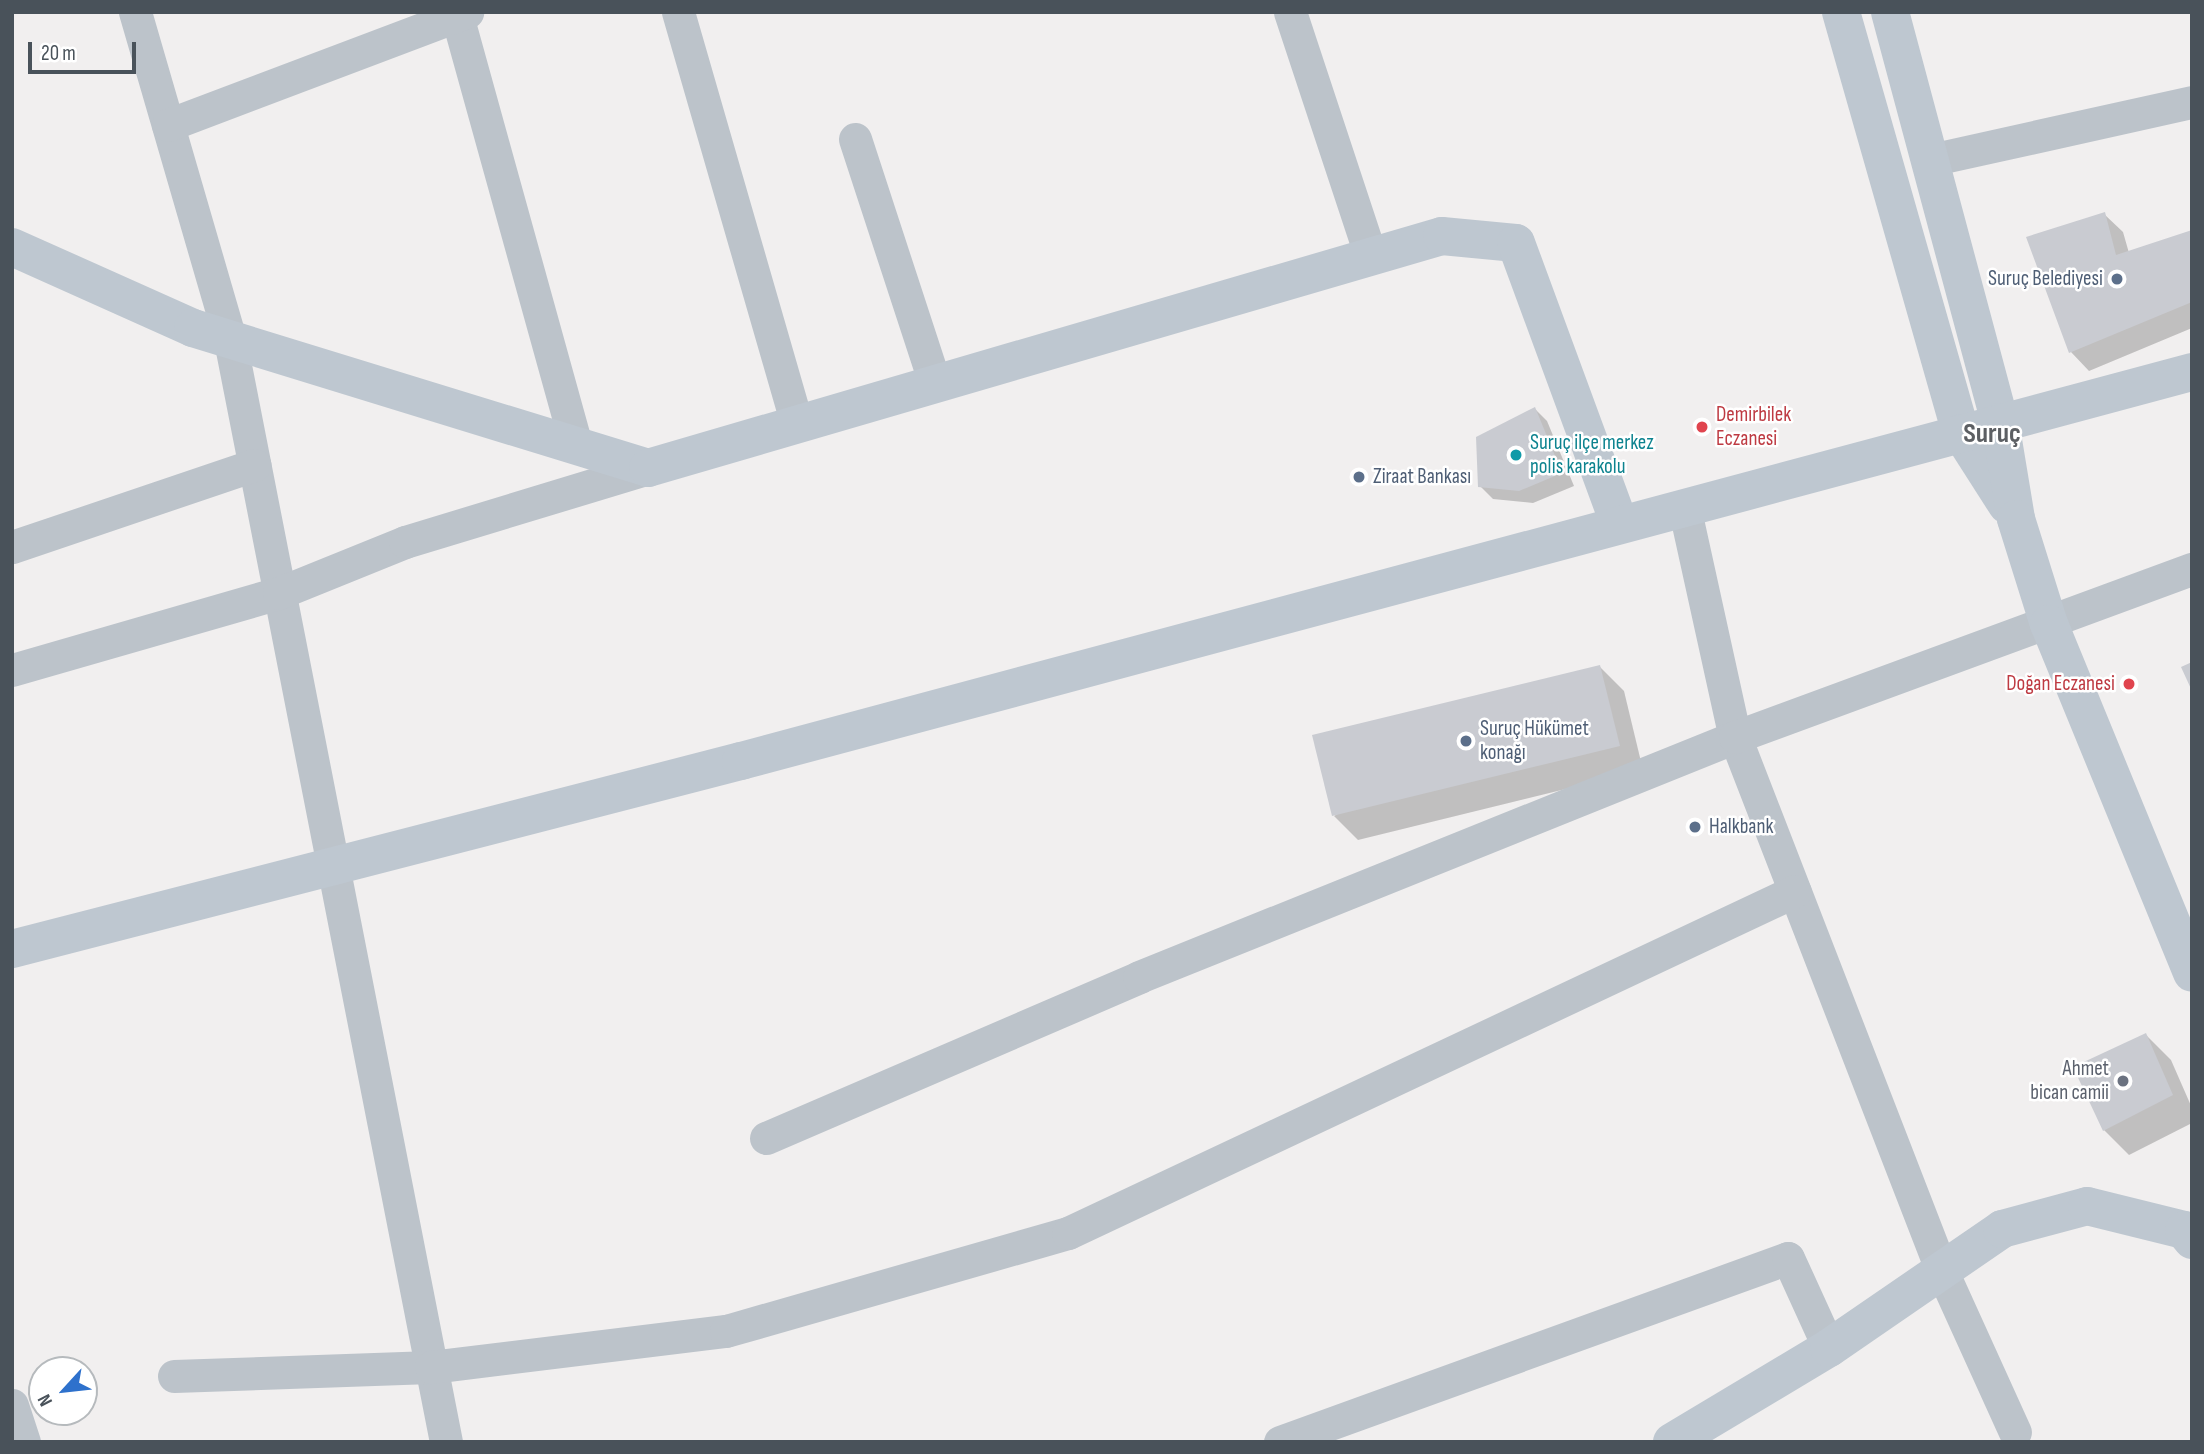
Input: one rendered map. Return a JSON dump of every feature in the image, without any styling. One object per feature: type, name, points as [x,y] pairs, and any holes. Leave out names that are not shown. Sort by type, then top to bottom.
[{"type":"street","points":[[135,12],[230,340],[446,1442]]},
{"type":"street","points":[[678,12],[797,425]]},
{"type":"street","points":[[1290,12],[1371,257]]},
{"type":"street","points":[[1841,12],[1961,433],[2016,519]]},
{"type":"street","points":[[1889,12],[2000,422],[2016,519],[2049,624],[2192,973]]},
{"type":"street","points":[[167,125],[460,13],[577,447]]},
{"type":"street","points":[[1930,160],[2192,102]]},
{"type":"street","points":[[855,139],[935,384]]},
{"type":"street","points":[[12,670],[279,593],[405,542],[648,468],[1442,236],[1516,243],[1619,523]]},
{"type":"street","points":[[12,247],[193,328],[648,468]]},
{"type":"street","points":[[12,949],[2192,372]]},
{"type":"street","points":[[12,547],[254,465]]},
{"type":"street","points":[[1684,506],[1735,737],[1941,1269],[2015,1432]]},
{"type":"street","points":[[766,1138],[1139,977],[1735,737],[2049,624],[2192,569]]},
{"type":"street","points":[[174,1376],[431,1367],[726,1331],[1068,1233],[1795,891]]},
{"type":"street","points":[[1672,1442],[1829,1348],[2003,1229],[2087,1206],[2184,1230],[2192,1240]]},
{"type":"street","points":[[1280,1442],[1788,1258],[1829,1348]]},
{"type":"street","points":[[12,1405],[24,1442]]},
{"type":"building","name":"Suruç Belediyesi","points":[[2105,212],[2116,255],[2192,230],[2192,302],[2069,353],[2026,237]]},
{"type":"building","name":"Suruç ilçe merkez polis karakolu","points":[[1535,407],[1562,473],[1519,491],[1478,487],[1476,437]]},
{"type":"building","points":[[2192,662],[2192,691],[2181,667]]},
{"type":"building","name":"Suruç Hükümet konağı","points":[[1600,665],[1620,746],[1332,816],[1312,735]]},
{"type":"building","name":"Ahmet bican camii","points":[[2146,1033],[2173,1095],[2103,1131],[2073,1067]]},
{"type":"place","name":"Suruç Belediyesi","points":[[2117,279]]},
{"type":"place","name":"Demirbilek Eczanesi","points":[[1702,427]]},
{"type":"place","name":"Suruç ilçe merkez polis karakolu","points":[[1516,455]]},
{"type":"place","name":"Ziraat Bankası","points":[[1359,477]]},
{"type":"place","name":"Doğan Eczanesi","points":[[2129,684]]},
{"type":"place","name":"Suruç Hükümet konağı","points":[[1466,741]]},
{"type":"place","name":"Halkbank","points":[[1695,827]]},
{"type":"place","name":"Ahmet bican camii","points":[[2123,1081]]},
{"type":"district","name":"Suruç","points":[[1992,434]]}]
